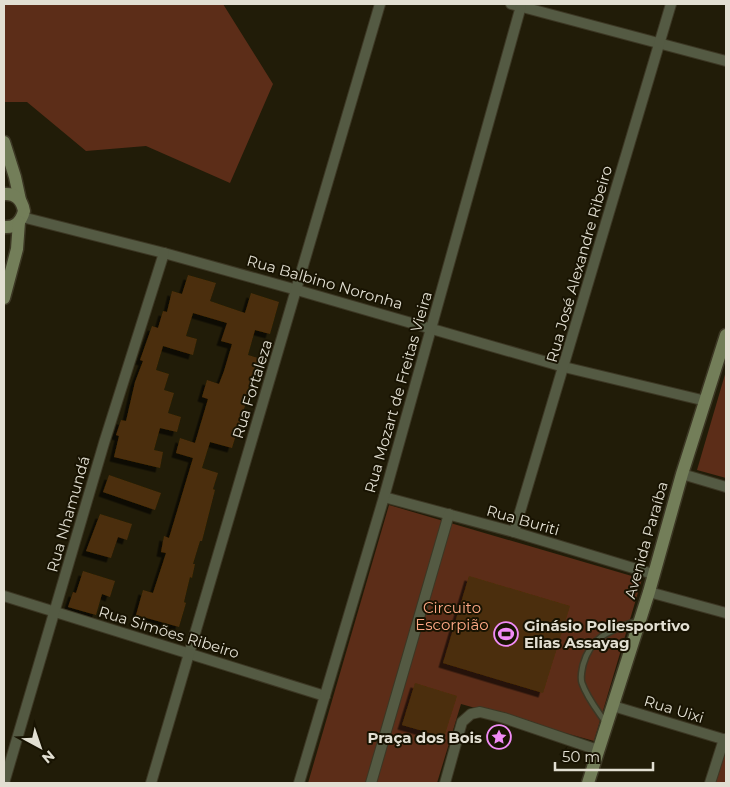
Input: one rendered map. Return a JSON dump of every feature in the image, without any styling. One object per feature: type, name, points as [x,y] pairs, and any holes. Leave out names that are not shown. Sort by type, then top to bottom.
[{"type":"street","name":"Rua Fortaleza","points":[[151,783],[380,4]]},
{"type":"street","name":"Rua José Alexandre Ribeiro","points":[[514,532],[671,4]]},
{"type":"street","points":[[516,5],[726,61]]},
{"type":"street","name":"Rua Mozart de Freitas Vieira","points":[[299,783],[432,328],[516,5]]},
{"type":"street","points":[[4,142],[24,211],[17,249],[4,298]]},
{"type":"street","points":[[4,194],[14,195],[20,200]]},
{"type":"street","name":"Rua Balbino Noronha","points":[[21,220],[164,253],[564,367],[706,401]]},
{"type":"street","points":[[4,227],[14,226],[21,220]]},
{"type":"street","name":"Rua Nhamundá","points":[[4,783],[104,443],[164,253]]},
{"type":"street","name":"Avenida Paraíba","points":[[588,783],[649,592],[682,474],[726,334]]},
{"type":"street","points":[[682,474],[726,487]]},
{"type":"street","name":"Rua Buriti","points":[[384,497],[514,532],[653,574]]},
{"type":"street","points":[[371,783],[449,514]]},
{"type":"street","points":[[649,592],[726,613]]},
{"type":"street","name":"Rua Simões Ribeiro","points":[[4,596],[325,696]]},
{"type":"street","name":"Rua Uixi","points":[[613,706],[725,740]]},
{"type":"street","points":[[445,783],[462,722],[476,712],[504,718],[598,750]]},
{"type":"street","points":[[710,783],[725,740]]},
{"type":"lane","points":[[608,725],[583,684],[581,673],[585,658],[592,645],[600,637],[616,628],[640,620]]},
{"type":"green space","points":[[4,4],[223,4],[273,84],[230,183],[146,146],[86,151],[27,102],[4,102]]},
{"type":"green space","points":[[726,371],[726,478],[697,470]]},
{"type":"green space","name":"Circuito Escorpião","points":[[389,505],[642,579],[594,741],[461,704],[437,783],[308,783]]},
{"type":"green space","points":[[726,742],[726,783],[715,783]]},
{"type":"building","points":[[188,275],[216,283],[210,301],[245,313],[251,293],[279,302],[270,334],[255,330],[248,355],[258,358],[232,448],[210,442],[202,468],[218,473],[202,541],[200,541],[193,564],[195,564],[192,578],[190,577],[184,602],[186,603],[179,627],[136,615],[143,590],[153,593],[166,553],[161,552],[164,536],[169,538],[193,458],[176,453],[180,438],[195,443],[208,399],[202,397],[207,380],[219,384],[224,371],[232,344],[221,341],[227,323],[193,313],[186,336],[197,339],[193,355],[163,346],[156,370],[169,374],[164,390],[174,393],[168,413],[181,417],[177,432],[160,428],[154,450],[163,452],[160,468],[114,457],[119,436],[116,435],[121,420],[126,421],[135,382],[143,361],[140,360],[152,326],[158,328],[163,311],[167,312],[172,291],[182,294]]},
{"type":"building","points":[[109,475],[161,493],[155,510],[103,492]]},
{"type":"building","points":[[100,514],[132,524],[127,540],[118,537],[111,558],[86,551]]},
{"type":"building","points":[[83,571],[115,581],[110,597],[102,594],[96,615],[68,607],[73,592],[76,593]]},
{"type":"building","name":"Ginásio Poliesportivo Elias Assayag","points":[[469,576],[570,606],[543,693],[443,663]]},
{"type":"building","points":[[415,683],[457,696],[444,737],[402,725]]},
{"type":"place","name":"Ginásio Poliesportivo Elias Assayag","points":[[506,634]]},
{"type":"place","name":"Praça dos Bois","points":[[499,737]]}]
